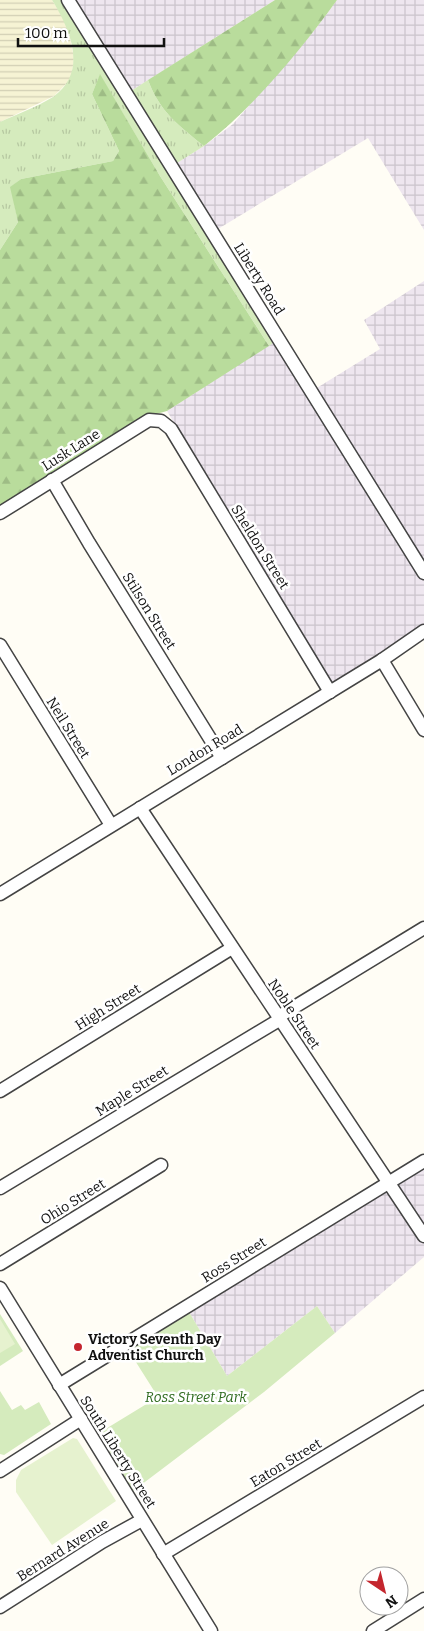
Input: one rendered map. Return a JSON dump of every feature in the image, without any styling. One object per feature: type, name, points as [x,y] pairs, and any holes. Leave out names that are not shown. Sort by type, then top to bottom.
[{"type":"street","name":"Liberty Road","points":[[68,0],[424,573]]},
{"type":"street","name":"Lusk Lane","points":[[0,514],[150,420],[161,420]]},
{"type":"street","name":"Sheldon Street","points":[[161,420],[171,429],[330,692]]},
{"type":"street","name":"Stilson Street","points":[[52,480],[222,758]]},
{"type":"street","name":"London Road","points":[[0,894],[382,660],[424,631]]},
{"type":"street","name":"Neil Street","points":[[0,645],[111,825]]},
{"type":"street","points":[[382,660],[424,730]]},
{"type":"street","name":"Noble Street","points":[[140,808],[278,1019],[424,1236]]},
{"type":"street","name":"Maple Street","points":[[0,1188],[424,928]]},
{"type":"street","name":"High Street","points":[[0,1091],[232,948]]},
{"type":"street","name":"Ross Street","points":[[59,1384],[424,1161]]},
{"type":"street","name":"Ohio Street","points":[[0,1264],[161,1165]]},
{"type":"street","name":"South Liberty Street","points":[[0,1288],[211,1631]]},
{"type":"street","name":"Eaton Street","points":[[163,1554],[424,1397]]},
{"type":"street","points":[[0,1471],[81,1419]]},
{"type":"street","name":"Bernard Avenue","points":[[0,1607],[102,1542],[142,1520]]},
{"type":"street","points":[[373,1631],[424,1599]]},
{"type":"shaded area","points":[[0,0],[52,0],[67,24],[74,58],[71,79],[54,96],[0,122]]},
{"type":"shaded area","points":[[74,0],[275,0],[131,91]]},
{"type":"shaded area","points":[[337,0],[424,0],[424,230],[368,138],[208,235],[167,169],[204,146],[233,124],[317,27]]},
{"type":"shaded area","points":[[424,281],[424,627],[331,685],[167,411],[274,342],[307,394],[380,349],[364,320]]},
{"type":"shaded area","points":[[424,1168],[424,1257],[335,1333],[317,1306],[227,1376],[189,1312]]},
{"type":"green space","points":[[52,0],[62,0],[274,342],[269,346],[160,176],[100,75],[92,94],[119,151],[113,161],[21,179],[11,187],[18,222],[0,250],[0,122],[53,97],[64,87],[71,75],[73,50],[70,37]]},
{"type":"green space","points":[[275,0],[337,0],[308,39],[258,96],[223,131],[204,146],[178,124],[164,109],[148,80]]},
{"type":"green space","points":[[100,74],[160,176],[269,346],[167,411],[145,417],[0,510],[0,250],[18,222],[10,187],[21,179],[113,161],[119,151],[92,94]]},
{"type":"green space","points":[[148,80],[164,109],[178,124],[204,146],[177,163],[131,91]]},
{"type":"green space","name":"Ross Street Park","points":[[317,1306],[335,1333],[264,1392],[133,1491],[99,1433],[158,1397],[127,1348],[189,1312],[227,1376]]},
{"type":"green space","points":[[0,1314],[23,1351],[0,1366]]},
{"type":"green space","points":[[0,1319],[15,1344],[0,1353]]},
{"type":"green space","points":[[0,1391],[12,1410],[21,1405],[25,1410],[39,1402],[51,1424],[4,1455],[0,1454]]},
{"type":"green space","points":[[73,1438],[77,1439],[116,1501],[52,1545],[16,1492],[16,1480],[21,1470]]},
{"type":"place","name":"Victory Seventh Day Adventist Church","points":[[78,1347]]}]
